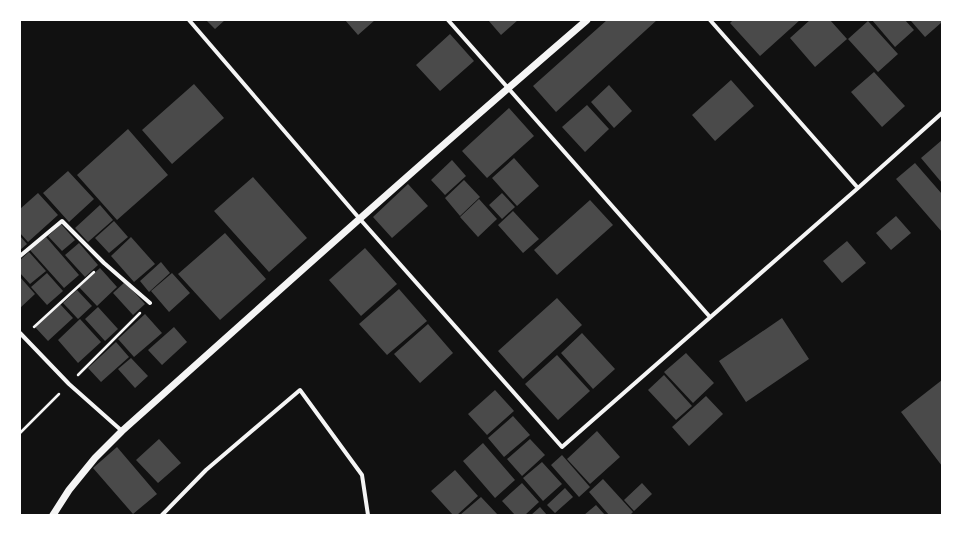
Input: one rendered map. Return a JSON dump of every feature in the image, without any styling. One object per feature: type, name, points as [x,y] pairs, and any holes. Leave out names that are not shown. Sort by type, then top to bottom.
[{"type":"street","points":[[189,20],[359,218],[562,447],[942,113]]},
{"type":"street","points":[[448,20],[710,318]]},
{"type":"street","points":[[53,515],[69,490],[95,458],[122,431],[359,218],[587,20]]},
{"type":"street","points":[[710,20],[858,188]]},
{"type":"street","points":[[20,256],[62,221],[104,263],[150,303]]},
{"type":"street","points":[[22,335],[69,384],[122,431]]},
{"type":"street","points":[[162,515],[206,470],[300,390],[362,475],[368,515]]},
{"type":"path","points":[[22,335],[104,263]]},
{"type":"path","points":[[20,433],[150,303]]},
{"type":"building","points":[[206,20],[225,20],[215,29]]},
{"type":"building","points":[[345,20],[375,20],[358,35]]},
{"type":"building","points":[[488,20],[518,20],[501,35]]},
{"type":"building","points":[[607,20],[657,20],[556,112],[533,86]]},
{"type":"building","points":[[733,20],[800,20],[760,56],[730,23]]},
{"type":"building","points":[[810,20],[830,20],[847,39],[815,67],[790,38]]},
{"type":"building","points":[[872,20],[905,20],[914,30],[895,47]]},
{"type":"building","points":[[941,20],[942,22],[925,37],[911,21]]},
{"type":"building","points":[[868,21],[898,54],[878,72],[848,39]]},
{"type":"building","points":[[450,34],[474,61],[440,91],[416,65]]},
{"type":"building","points":[[874,72],[905,106],[882,127],[851,92]]},
{"type":"building","points":[[731,80],[754,106],[715,141],[692,115]]},
{"type":"building","points":[[194,84],[224,118],[172,164],[142,130]]},
{"type":"building","points":[[609,85],[632,111],[614,128],[591,102]]},
{"type":"building","points":[[587,105],[609,129],[585,152],[562,127]]},
{"type":"building","points":[[509,108],[534,136],[487,178],[462,151]]},
{"type":"building","points":[[128,129],[168,175],[117,220],[77,175]]},
{"type":"building","points":[[942,140],[942,183],[921,158]]},
{"type":"building","points":[[514,158],[539,186],[517,206],[492,178]]},
{"type":"building","points":[[452,160],[466,176],[445,195],[431,180]]},
{"type":"building","points":[[915,163],[942,194],[942,232],[896,179]]},
{"type":"building","points":[[68,171],[94,199],[69,222],[43,193]]},
{"type":"building","points":[[253,177],[307,238],[269,272],[214,211]]},
{"type":"building","points":[[464,180],[480,197],[460,216],[445,198]]},
{"type":"building","points":[[408,184],[428,206],[392,238],[373,217]]},
{"type":"building","points":[[38,193],[58,215],[28,242],[20,233],[20,209]]},
{"type":"building","points":[[502,193],[515,207],[502,219],[489,205]]},
{"type":"building","points":[[479,199],[497,219],[478,237],[460,217]]},
{"type":"building","points":[[590,200],[613,225],[557,275],[534,250]]},
{"type":"building","points":[[100,205],[113,220],[88,242],[75,228]]},
{"type":"building","points":[[513,211],[539,239],[523,253],[498,225]]},
{"type":"building","points":[[896,216],[911,233],[891,250],[876,233]]},
{"type":"building","points":[[114,221],[128,237],[109,253],[95,238]]},
{"type":"building","points":[[61,224],[75,240],[62,251],[48,236]]},
{"type":"building","points":[[225,233],[266,279],[220,320],[178,274]]},
{"type":"building","points":[[20,236],[27,244],[20,250]]},
{"type":"building","points":[[46,237],[79,275],[64,288],[30,250]]},
{"type":"building","points":[[131,237],[155,264],[134,282],[111,256]]},
{"type":"building","points":[[847,241],[866,263],[842,283],[823,261]]},
{"type":"building","points":[[79,243],[98,265],[85,277],[65,255]]},
{"type":"building","points":[[365,248],[397,284],[361,316],[329,280]]},
{"type":"building","points":[[29,252],[46,271],[30,284],[20,273],[20,260]]},
{"type":"building","points":[[161,262],[170,273],[149,292],[140,281]]},
{"type":"building","points":[[100,268],[117,287],[97,306],[79,287]]},
{"type":"building","points":[[47,273],[63,291],[47,305],[31,287]]},
{"type":"building","points":[[172,273],[190,293],[169,312],[151,291]]},
{"type":"building","points":[[20,277],[35,294],[20,308]]},
{"type":"building","points":[[125,282],[145,304],[133,315],[113,293]]},
{"type":"building","points":[[399,289],[427,321],[387,355],[359,324]]},
{"type":"building","points":[[77,290],[92,306],[78,319],[63,303]]},
{"type":"building","points":[[557,298],[582,325],[523,379],[498,351]]},
{"type":"building","points":[[60,304],[73,318],[48,341],[35,327]]},
{"type":"building","points":[[98,307],[118,329],[105,341],[85,319]]},
{"type":"building","points":[[145,314],[162,333],[134,357],[118,339]]},
{"type":"building","points":[[782,318],[809,359],[746,402],[719,361]]},
{"type":"building","points":[[80,319],[101,342],[78,363],[58,340]]},
{"type":"building","points":[[428,324],[453,353],[420,383],[394,354]]},
{"type":"building","points":[[174,327],[187,342],[162,365],[148,350]]},
{"type":"building","points":[[582,333],[615,369],[593,389],[561,353]]},
{"type":"building","points":[[116,342],[129,357],[101,382],[88,368]]},
{"type":"building","points":[[686,353],[714,383],[693,403],[664,372]]},
{"type":"building","points":[[557,355],[590,391],[558,420],[525,384]]},
{"type":"building","points":[[131,358],[148,376],[135,388],[118,369]]},
{"type":"building","points":[[664,375],[692,406],[676,420],[648,390]]},
{"type":"building","points":[[942,380],[942,466],[901,412]]},
{"type":"building","points":[[495,390],[514,411],[487,435],[468,414]]},
{"type":"building","points":[[706,396],[723,414],[689,446],[672,427]]},
{"type":"building","points":[[513,416],[530,435],[504,457],[488,438]]},
{"type":"building","points":[[597,431],[620,457],[590,484],[567,459]]},
{"type":"building","points":[[159,439],[181,463],[158,483],[136,460]]},
{"type":"building","points":[[530,439],[545,455],[522,476],[507,459]]},
{"type":"building","points":[[483,443],[515,480],[495,498],[463,461]]},
{"type":"building","points":[[117,447],[157,494],[133,514],[93,468]]},
{"type":"building","points":[[562,455],[590,487],[579,497],[551,465]]},
{"type":"building","points":[[542,462],[562,484],[543,501],[523,478]]},
{"type":"building","points":[[455,470],[478,496],[457,515],[453,515],[431,491]]},
{"type":"building","points":[[603,479],[633,512],[630,515],[609,515],[589,492]]},
{"type":"building","points":[[522,483],[539,502],[525,515],[515,515],[502,501]]},
{"type":"building","points":[[642,483],[652,494],[634,511],[624,500]]},
{"type":"building","points":[[565,488],[573,497],[555,513],[547,505]]},
{"type":"building","points":[[481,497],[498,515],[460,515]]},
{"type":"building","points":[[596,505],[605,515],[584,515]]},
{"type":"building","points":[[540,507],[547,515],[531,515]]}]
